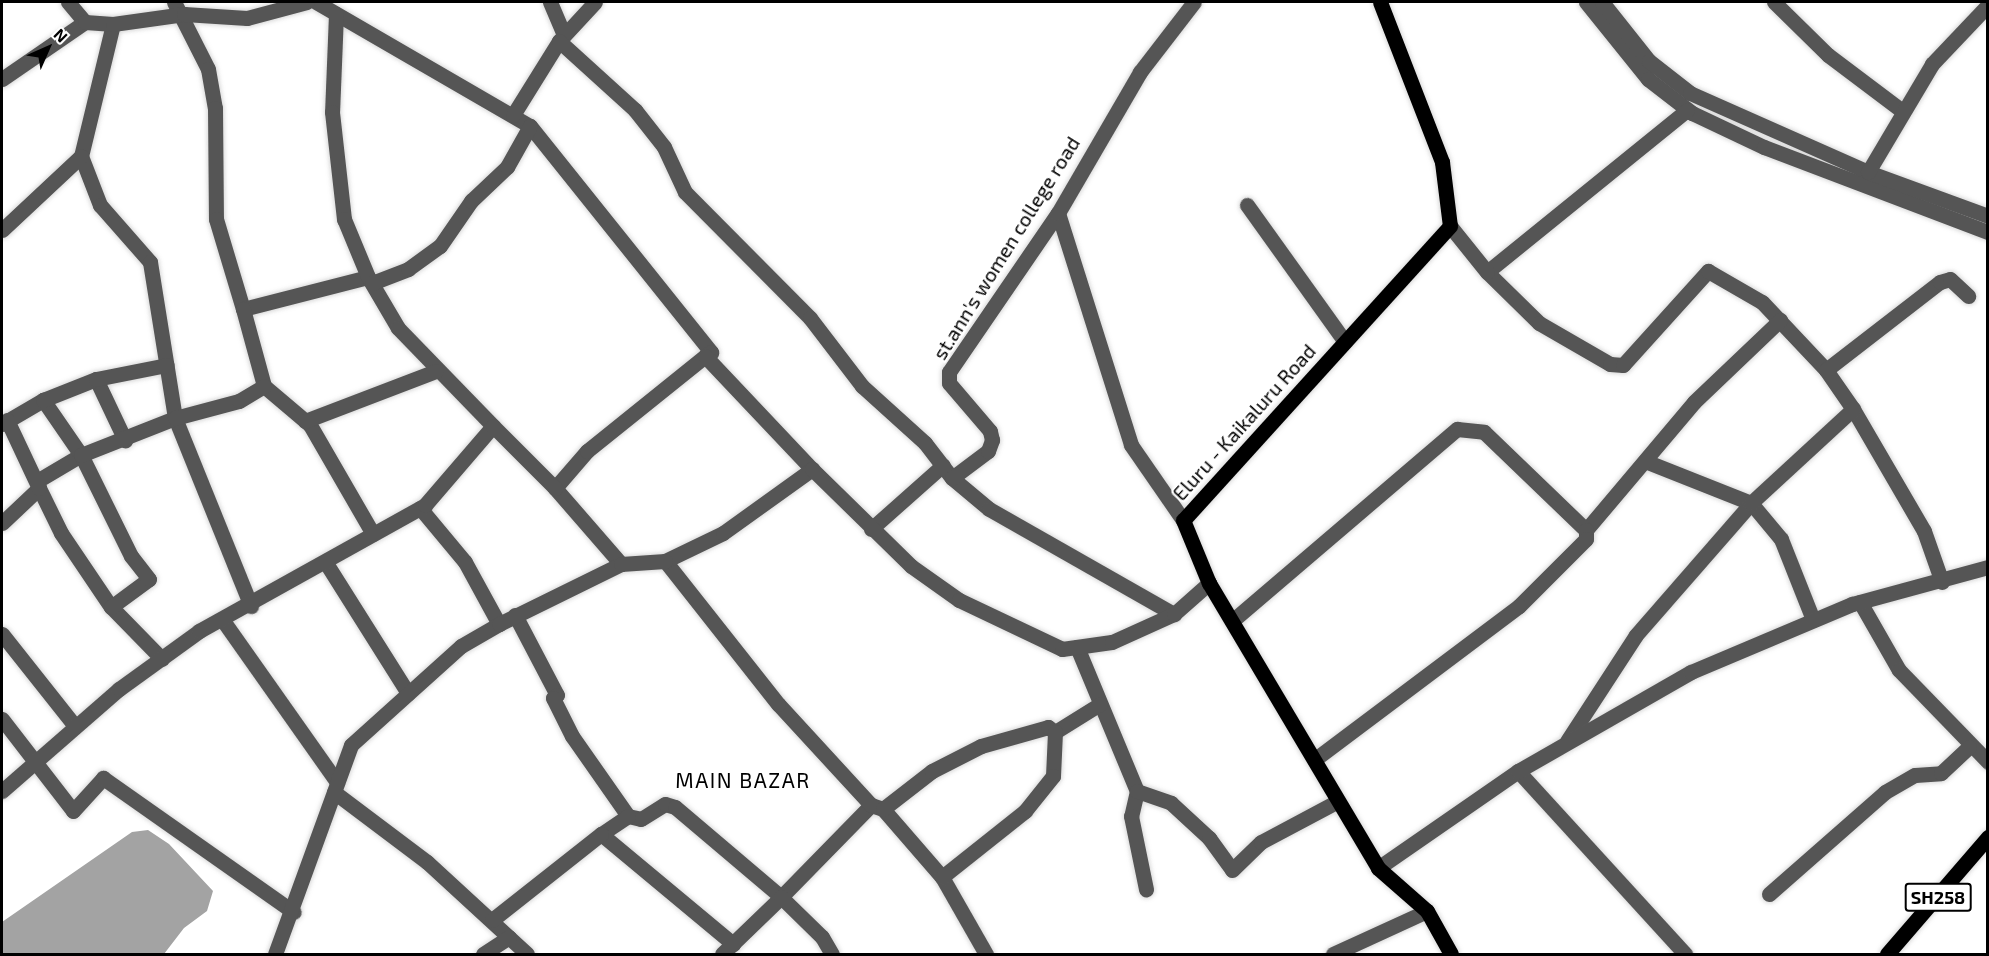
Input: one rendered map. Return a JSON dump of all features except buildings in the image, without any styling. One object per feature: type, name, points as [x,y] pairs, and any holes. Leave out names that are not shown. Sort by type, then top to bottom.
[{"type":"main road","points":[[1380,2],[1409,65],[1442,162],[1450,226]]},
{"type":"main road","name":"Eluru - Kaikaluru Road","points":[[1450,226],[1183,520],[1209,583],[1378,868],[1427,911],[1451,954]]},
{"type":"main road","name":"SH258","points":[[1887,954],[1988,837]]},
{"type":"street","points":[[68,2],[85,22]]},
{"type":"street","points":[[174,2],[184,14],[208,69],[215,108],[216,219],[264,386],[305,422],[335,463],[373,534]]},
{"type":"street","points":[[2,79],[85,22],[113,24],[184,14],[248,18],[307,2]]},
{"type":"street","points":[[316,2],[530,126],[711,352],[587,451],[555,488]]},
{"type":"street","points":[[550,2],[561,37],[635,110],[664,147],[685,192],[810,318],[862,386],[947,472],[989,509],[1174,614]]},
{"type":"street","points":[[513,115],[561,37],[595,2]]},
{"type":"street","name":"st.ann's women college road","points":[[947,472],[988,451],[992,440],[990,431],[949,383],[950,372],[1058,213],[1140,72],[1194,2]]},
{"type":"street","points":[[1586,2],[1648,79],[1687,110],[1764,147],[1988,232]]},
{"type":"street","points":[[1602,2],[1649,61],[1690,93],[1868,172],[1988,216]]},
{"type":"street","points":[[1774,2],[1828,55],[1900,110]]},
{"type":"street","points":[[1868,172],[1900,110],[1932,64],[1988,4]]},
{"type":"street","points":[[336,14],[332,112],[344,219],[370,280],[398,327],[436,371],[555,488],[621,564]]},
{"type":"street","points":[[2,230],[81,156],[113,24]]},
{"type":"street","points":[[1487,272],[1687,110]]},
{"type":"street","points":[[243,309],[408,269],[440,246],[471,201],[507,167],[530,126]]},
{"type":"street","points":[[81,156],[100,205],[150,262],[175,418],[251,606]]},
{"type":"street","points":[[1247,205],[1345,342]]},
{"type":"street","points":[[1058,213],[1131,445],[1183,520]]},
{"type":"street","points":[[1450,226],[1487,272],[1539,322],[1610,364],[1623,365],[1708,271],[1762,302],[1826,370],[1853,410],[1924,531],[1942,582]]},
{"type":"street","points":[[1826,370],[1940,282],[1950,279],[1968,296]]},
{"type":"street","points":[[1314,760],[1519,606],[1586,539],[1586,530],[1694,402],[1780,320]]},
{"type":"street","points":[[705,356],[871,529],[958,600],[1062,649],[1112,642],[1174,614],[1209,583]]},
{"type":"street","points":[[162,659],[111,607],[61,533],[4,422],[43,400],[96,379],[167,365]]},
{"type":"street","points":[[305,422],[436,371]]},
{"type":"street","points":[[96,379],[125,440]]},
{"type":"street","points":[[2,523],[38,485],[81,455],[125,440],[175,418],[239,401],[264,386]]},
{"type":"street","points":[[43,400],[81,455],[131,556],[149,579],[111,607]]},
{"type":"street","points":[[1566,743],[1636,635],[1751,503],[1853,410]]},
{"type":"street","points":[[2,791],[74,725],[200,631],[224,622],[420,508],[493,426]]},
{"type":"street","points":[[1232,621],[1457,429],[1484,432],[1586,530]]},
{"type":"street","points":[[1645,461],[1751,503],[1781,539],[1813,620]]},
{"type":"street","points":[[275,954],[294,912],[351,745],[408,693],[461,646],[515,615],[621,564],[665,561],[723,533],[812,469]]},
{"type":"street","points":[[871,529],[947,472]]},
{"type":"street","points":[[420,508],[465,562],[499,624]]},
{"type":"street","points":[[665,561],[778,704],[942,877],[987,954]]},
{"type":"street","points":[[326,563],[408,693]]},
{"type":"street","points":[[1378,868],[1518,771],[1691,672],[1860,602],[1942,582],[1988,567]]},
{"type":"street","points":[[1860,602],[1899,670],[1969,747],[1988,762]]},
{"type":"street","points":[[515,615],[557,695],[553,699],[572,736],[628,816],[641,819],[665,804],[675,807],[781,897],[822,937],[831,954]]},
{"type":"street","points":[[224,622],[336,787],[410,848],[527,954]]},
{"type":"street","points":[[2,634],[74,725]]},
{"type":"street","points":[[1077,647],[1137,791],[1131,816],[1146,889]]},
{"type":"street","points":[[1055,732],[1100,704]]},
{"type":"street","points":[[2,719],[73,811],[103,778],[294,912]]},
{"type":"street","points":[[601,834],[727,949],[877,807],[932,771],[981,746],[1048,727],[1055,732]]},
{"type":"street","points":[[942,877],[1025,811],[1039,794],[1053,776],[1055,732]]},
{"type":"street","points":[[1769,894],[1885,792],[1908,778],[1941,773],[1969,747]]},
{"type":"street","points":[[1518,771],[1685,954]]},
{"type":"street","points":[[1137,791],[1171,803],[1209,838],[1232,870],[1262,842],[1338,801]]},
{"type":"street","points":[[492,920],[601,834],[628,816]]},
{"type":"street","points":[[1333,954],[1427,911]]},
{"type":"street","points":[[483,954],[509,937]]},
{"type":"shaded area","points":[[148,830],[169,844],[213,891],[207,911],[184,928],[164,954],[2,954],[2,922],[132,832]]},
{"type":"district","name":"MAIN BAZAR","points":[[743,780]]}]
